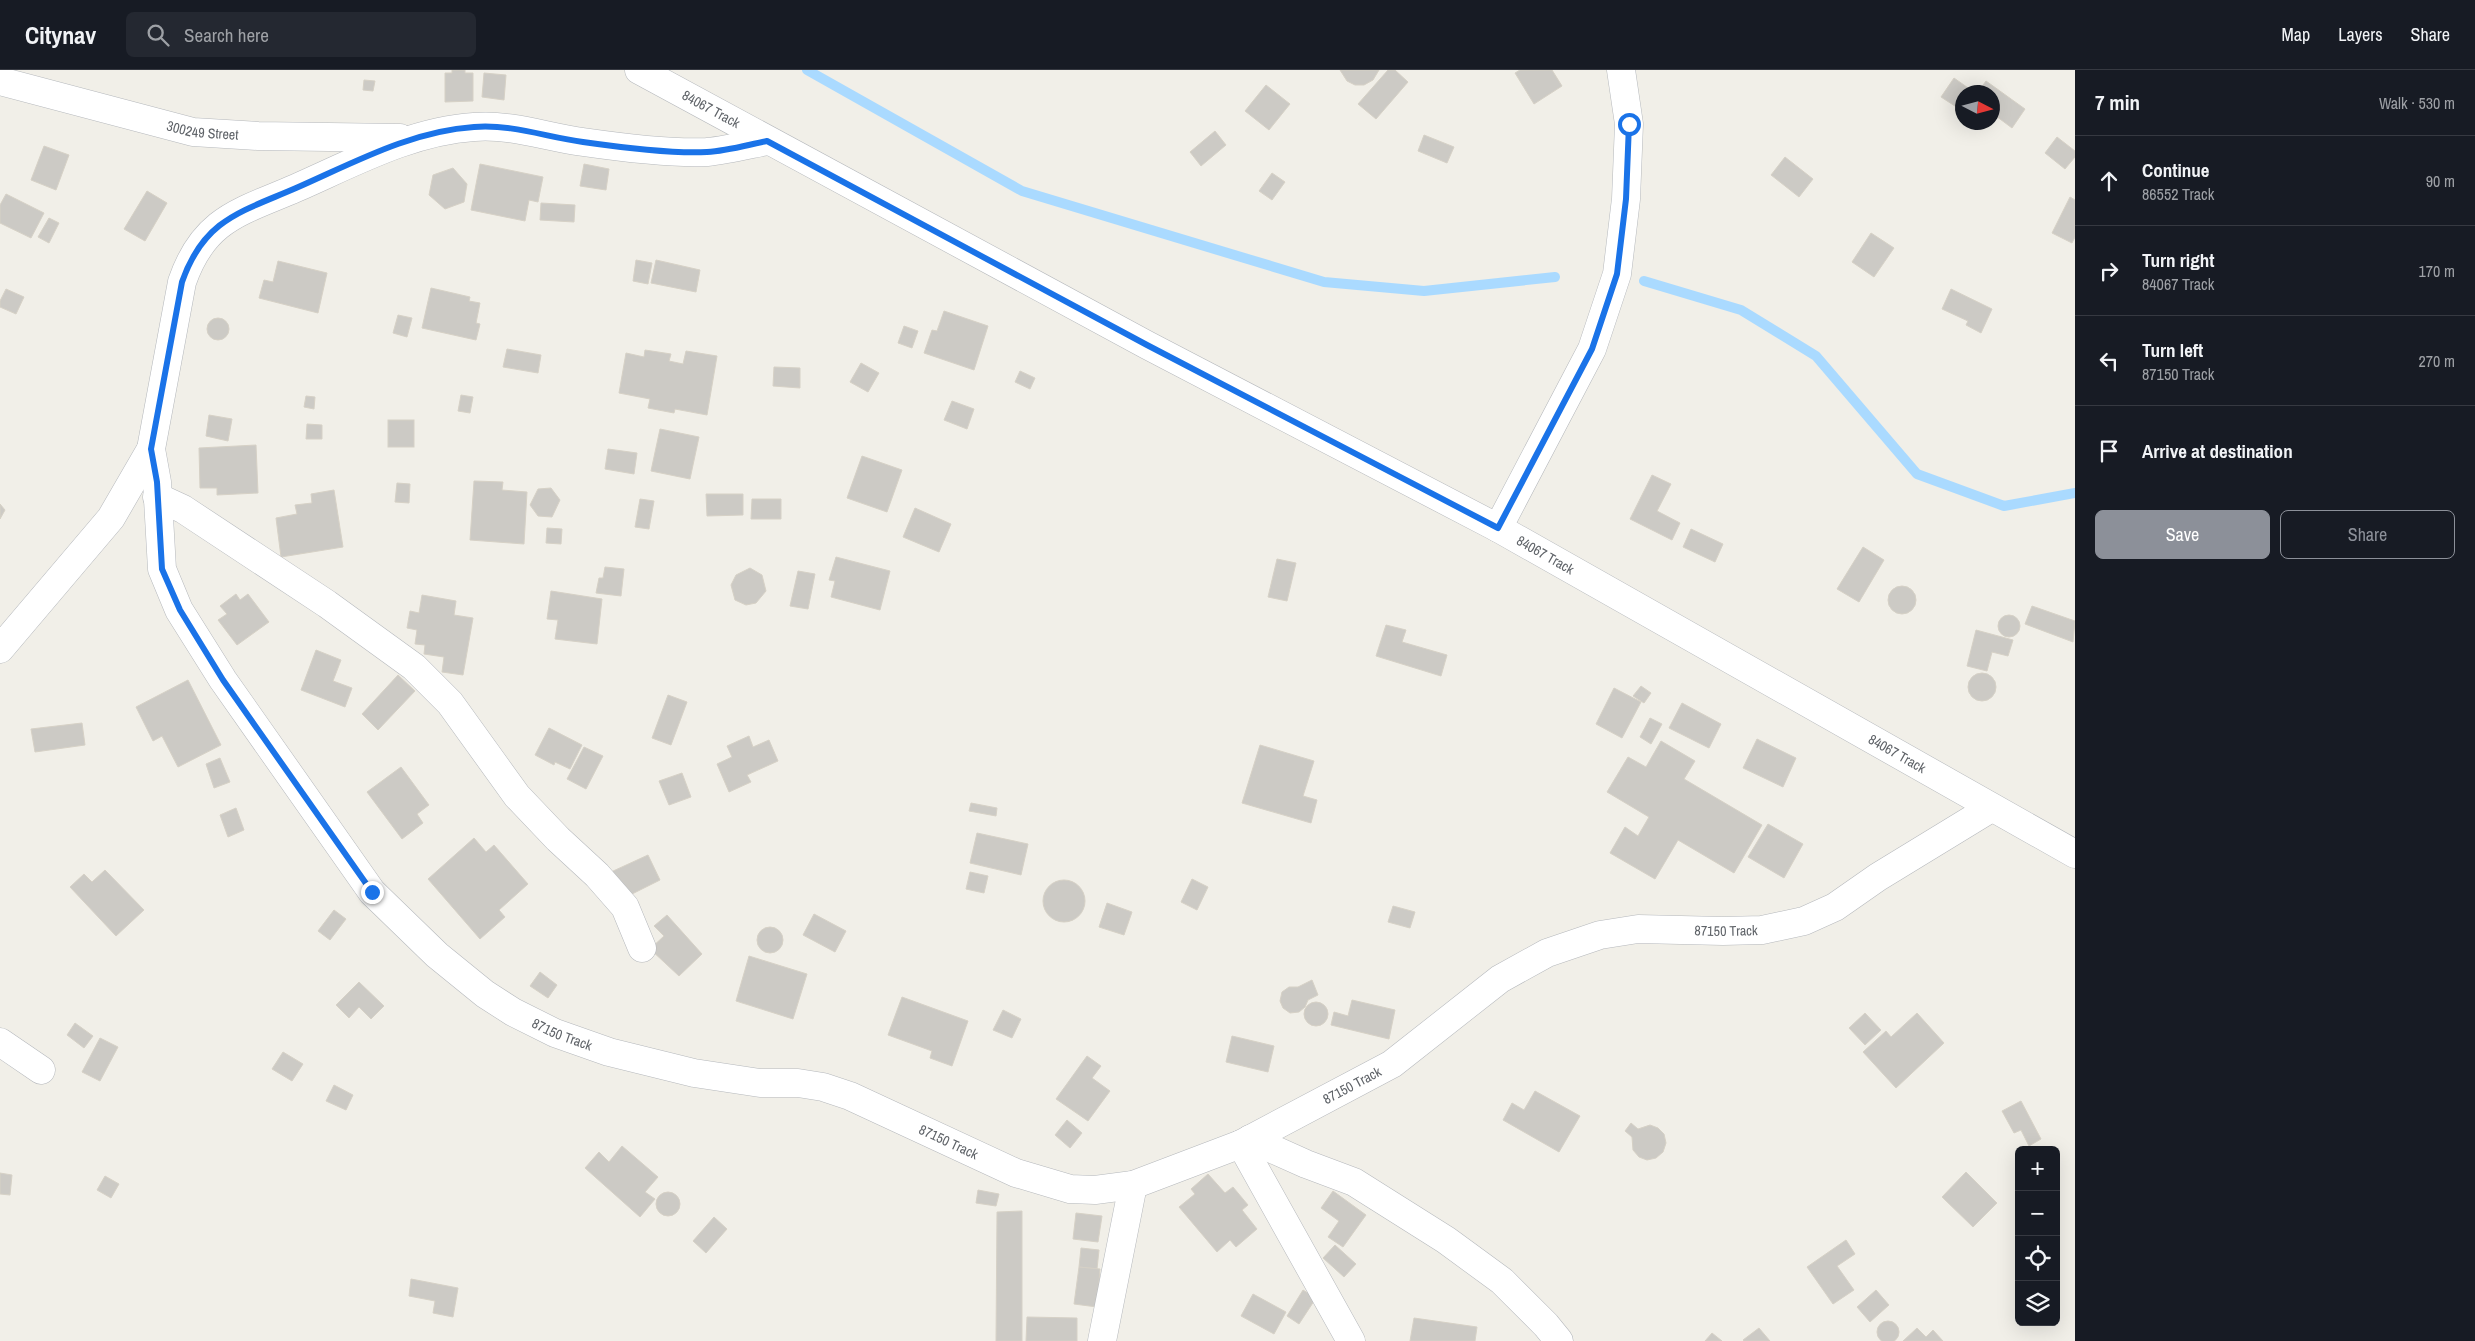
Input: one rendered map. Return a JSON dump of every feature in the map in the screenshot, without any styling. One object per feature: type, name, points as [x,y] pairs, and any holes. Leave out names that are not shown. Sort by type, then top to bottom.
[{"type":"street","name":"84067 Track","points":[[639,70],[767,141],[1147,345],[1498,528],[2075,854]]},
{"type":"street","points":[[1498,528],[1592,349],[1617,274],[1626,199],[1629,124],[1621,70]]},
{"type":"street","name":"300249 Street","points":[[0,81],[193,132],[258,136],[412,139]]},
{"type":"street","name":"87150 Track","points":[[767,141],[707,152],[650,149],[582,142],[510,127],[473,127],[412,139],[254,204],[217,226],[202,242],[189,262],[182,282],[151,449],[157,482],[162,569],[171,593],[223,680],[372,892],[437,955],[484,994],[513,1012],[555,1033],[608,1052],[694,1072],[760,1083],[798,1082],[823,1086],[850,1096],[1016,1174],[1045,1183],[1070,1189],[1095,1190],[1132,1185],[1246,1142],[1392,1064],[1500,979],[1547,953],[1600,935],[1638,929],[1762,930],[1804,921],[1835,907],[1878,877],[1991,808]]},
{"type":"street","points":[[0,649],[111,518],[151,449]]},
{"type":"street","points":[[157,497],[183,509],[327,604],[414,667],[450,703],[517,796],[558,839],[597,875],[625,907],[642,948]]},
{"type":"street","points":[[0,1042],[41,1070]]},
{"type":"street","points":[[1246,1142],[1351,1341]]},
{"type":"street","points":[[1246,1142],[1354,1182],[1446,1240],[1502,1281],[1546,1325],[1559,1341]]},
{"type":"street","points":[[1102,1341],[1132,1185]]},
{"type":"building","points":[[452,70],[465,70],[465,73],[473,73],[473,101],[445,102],[445,73],[452,73]]},
{"type":"building","points":[[1340,70],[1379,70],[1373,80],[1364,85],[1355,85],[1347,81]]},
{"type":"building","points":[[1388,70],[1395,70],[1408,82],[1376,119],[1358,104]]},
{"type":"building","points":[[1520,70],[1552,70],[1562,86],[1534,104],[1515,73]]},
{"type":"building","points":[[484,73],[506,75],[504,100],[482,97]]},
{"type":"building","points":[[1954,78],[1964,85],[1955,85],[1955,106],[1941,97]]},
{"type":"building","points":[[364,80],[375,81],[373,91],[363,90]]},
{"type":"building","points":[[1986,81],[1992,85],[1983,85]]},
{"type":"building","points":[[1266,85],[1290,104],[1269,130],[1245,111]]},
{"type":"building","points":[[2000,91],[2025,109],[2012,128],[2000,119]]},
{"type":"building","points":[[1215,131],[1226,145],[1201,166],[1190,152]]},
{"type":"building","points":[[1424,135],[1454,147],[1447,163],[1418,151]]},
{"type":"building","points":[[2057,137],[2075,151],[2075,157],[2065,169],[2045,153]]},
{"type":"building","points":[[44,146],[69,155],[56,190],[31,180]]},
{"type":"building","points":[[1785,157],[1813,179],[1799,197],[1771,175]]},
{"type":"building","points":[[480,164],[543,177],[538,202],[529,200],[525,221],[471,210]]},
{"type":"building","points":[[584,164],[609,169],[606,190],[580,186]]},
{"type":"building","points":[[453,168],[467,184],[464,202],[445,209],[429,195],[433,175]]},
{"type":"building","points":[[1272,173],[1285,182],[1272,200],[1259,191]]},
{"type":"building","points":[[147,191],[167,203],[145,241],[124,229]]},
{"type":"building","points":[[6,194],[44,213],[31,238],[0,223],[0,205]]},
{"type":"building","points":[[2070,197],[2075,200],[2075,237],[2072,243],[2052,233]]},
{"type":"building","points":[[541,203],[575,205],[574,222],[540,220]]},
{"type":"building","points":[[49,218],[59,223],[49,243],[38,237]]},
{"type":"building","points":[[1871,233],[1894,248],[1874,277],[1852,262]]},
{"type":"building","points":[[636,260],[652,263],[648,284],[633,281]]},
{"type":"building","points":[[656,260],[700,270],[696,292],[651,283]]},
{"type":"building","points":[[278,261],[327,273],[318,313],[259,298],[264,280],[273,282]]},
{"type":"building","points":[[431,288],[470,297],[469,301],[480,303],[476,323],[480,324],[476,340],[422,328]]},
{"type":"building","points":[[6,289],[24,297],[16,314],[0,307],[0,301]]},
{"type":"building","points":[[1951,289],[1992,309],[1981,333],[1966,325],[1968,321],[1942,309]]},
{"type":"building","points":[[944,311],[988,326],[974,370],[924,353],[932,330],[937,331]]},
{"type":"building","points":[[398,315],[412,318],[407,337],[393,333]]},
{"type":"building","points":[[214,318],[222,318],[229,325],[229,333],[222,340],[214,340],[207,333],[207,325]]},
{"type":"building","points":[[904,326],[918,331],[912,348],[898,343]]},
{"type":"building","points":[[507,349],[541,355],[538,373],[503,367]]},
{"type":"building","points":[[645,350],[671,354],[669,361],[683,364],[686,351],[717,356],[707,415],[675,409],[674,413],[648,408],[650,399],[619,393],[626,353],[644,357]]},
{"type":"building","points":[[861,363],[879,373],[868,392],[850,382]]},
{"type":"building","points":[[774,367],[800,368],[800,388],[773,386]]},
{"type":"building","points":[[1020,371],[1035,378],[1030,389],[1015,382]]},
{"type":"building","points":[[461,395],[473,397],[470,413],[458,411]]},
{"type":"building","points":[[306,396],[315,397],[314,409],[304,407]]},
{"type":"building","points":[[952,401],[974,409],[967,429],[944,420]]},
{"type":"building","points":[[209,415],[232,419],[228,441],[206,436]]},
{"type":"building","points":[[388,420],[414,420],[414,447],[388,447]]},
{"type":"building","points":[[307,424],[322,425],[322,439],[306,439]]},
{"type":"building","points":[[660,429],[699,437],[690,479],[651,471]]},
{"type":"building","points":[[256,445],[258,493],[217,495],[217,488],[200,488],[199,448]]},
{"type":"building","points":[[608,449],[637,453],[634,474],[605,469]]},
{"type":"building","points":[[862,456],[902,470],[887,512],[847,498]]},
{"type":"building","points":[[1652,475],[1671,484],[1657,511],[1680,523],[1672,540],[1630,519]]},
{"type":"building","points":[[474,481],[503,482],[502,490],[527,492],[524,544],[470,540]]},
{"type":"building","points":[[397,483],[410,484],[409,503],[395,502]]},
{"type":"building","points":[[551,488],[560,500],[552,517],[538,516],[530,505],[538,489]]},
{"type":"building","points":[[334,490],[343,547],[281,557],[276,518],[297,514],[295,505],[312,503],[311,494]]},
{"type":"building","points":[[706,494],[743,494],[743,515],[707,516]]},
{"type":"building","points":[[640,499],[654,501],[649,529],[635,527]]},
{"type":"building","points":[[752,499],[781,499],[781,519],[751,519]]},
{"type":"building","points":[[0,504],[5,510],[0,519]]},
{"type":"building","points":[[915,508],[951,524],[939,552],[903,537]]},
{"type":"building","points":[[547,528],[562,529],[561,544],[546,543]]},
{"type":"building","points":[[1691,529],[1723,544],[1715,562],[1683,547]]},
{"type":"building","points":[[1863,547],[1884,560],[1859,602],[1837,589]]},
{"type":"building","points":[[836,557],[890,571],[880,610],[831,597],[835,581],[829,580]]},
{"type":"building","points":[[1277,559],[1296,563],[1287,601],[1268,597]]},
{"type":"building","points":[[605,567],[624,569],[621,596],[596,593],[599,578],[603,578]]},
{"type":"building","points":[[750,568],[762,575],[766,591],[756,603],[746,605],[735,600],[731,585],[736,575]]},
{"type":"building","points":[[798,571],[815,574],[808,609],[790,606]]},
{"type":"building","points":[[1902,586],[1912,590],[1916,600],[1912,610],[1902,614],[1892,610],[1888,600],[1892,590]]},
{"type":"building","points":[[551,591],[602,599],[597,644],[555,639],[558,620],[547,619]]},
{"type":"building","points":[[236,594],[240,600],[248,594],[269,622],[237,645],[218,620],[227,614],[220,606]]},
{"type":"building","points":[[422,595],[456,601],[454,615],[473,618],[463,675],[442,672],[444,657],[424,654],[425,645],[415,644],[417,630],[407,628],[410,611],[419,613]]},
{"type":"building","points":[[2032,606],[2075,621],[2073,642],[2025,624]]},
{"type":"building","points":[[2009,615],[2017,618],[2020,626],[2017,634],[2009,637],[2001,634],[1998,626],[2001,618]]},
{"type":"building","points":[[1386,625],[1406,630],[1402,642],[1447,655],[1441,676],[1376,656]]},
{"type":"building","points":[[1976,630],[2013,640],[2008,656],[1992,652],[1987,671],[1967,666]]},
{"type":"building","points":[[316,650],[341,660],[333,681],[352,688],[345,707],[301,690]]},
{"type":"building","points":[[1982,673],[1992,677],[1996,687],[1992,697],[1982,701],[1972,697],[1968,687],[1972,677]]},
{"type":"building","points":[[398,675],[415,691],[378,730],[362,714]]},
{"type":"building","points":[[188,680],[221,745],[178,767],[162,736],[153,741],[136,707]]},
{"type":"building","points":[[1641,686],[1651,693],[1644,703],[1633,696]]},
{"type":"building","points":[[1614,688],[1641,702],[1622,738],[1596,724]]},
{"type":"building","points":[[668,695],[687,702],[671,745],[652,738]]},
{"type":"building","points":[[1682,703],[1721,724],[1709,748],[1669,728]]},
{"type":"building","points":[[1650,718],[1662,724],[1651,744],[1640,737]]},
{"type":"building","points":[[82,723],[85,745],[35,752],[31,729]]},
{"type":"building","points":[[549,728],[582,745],[570,769],[555,762],[554,765],[535,755]]},
{"type":"building","points":[[749,736],[753,747],[769,740],[778,761],[747,775],[751,782],[729,792],[717,764],[732,757],[727,746]]},
{"type":"building","points":[[1757,739],[1796,758],[1783,787],[1743,768]]},
{"type":"building","points":[[1661,741],[1695,761],[1684,779],[1762,825],[1734,873],[1678,840],[1655,879],[1610,853],[1625,827],[1638,836],[1649,817],[1607,792],[1628,757],[1646,767]]},
{"type":"building","points":[[1260,745],[1314,761],[1303,796],[1317,800],[1311,823],[1242,803]]},
{"type":"building","points":[[584,747],[603,756],[586,789],[567,779]]},
{"type":"building","points":[[220,758],[230,782],[214,788],[206,764]]},
{"type":"building","points":[[401,767],[429,805],[417,814],[423,823],[402,839],[367,792]]},
{"type":"building","points":[[682,773],[691,797],[669,805],[659,781]]},
{"type":"building","points":[[971,803],[997,808],[996,816],[969,811]]},
{"type":"building","points":[[236,808],[244,830],[228,837],[220,815]]},
{"type":"building","points":[[1768,824],[1803,844],[1784,878],[1748,857]]},
{"type":"building","points":[[977,833],[1028,844],[1021,875],[970,863]]},
{"type":"building","points":[[474,838],[486,852],[494,845],[528,884],[499,910],[505,917],[480,939],[428,879]]},
{"type":"building","points":[[648,855],[660,880],[624,898],[611,872]]},
{"type":"building","points":[[105,870],[144,910],[116,936],[70,887],[84,874],[92,882]]},
{"type":"building","points":[[970,872],[988,876],[984,893],[966,889]]},
{"type":"building","points":[[1192,879],[1208,887],[1197,910],[1181,902]]},
{"type":"building","points":[[1064,880],[1079,886],[1085,901],[1079,916],[1064,922],[1049,916],[1043,901],[1049,886]]},
{"type":"building","points":[[1107,903],[1132,912],[1124,935],[1099,927]]},
{"type":"building","points":[[1393,906],[1415,912],[1410,928],[1388,922]]},
{"type":"building","points":[[334,910],[346,919],[330,940],[318,931]]},
{"type":"building","points":[[814,914],[846,931],[835,952],[803,935]]},
{"type":"building","points":[[667,915],[702,954],[679,976],[650,949],[664,936],[654,926]]},
{"type":"building","points":[[770,927],[779,931],[783,940],[779,949],[770,953],[761,949],[757,940],[761,931]]},
{"type":"building","points":[[749,956],[807,974],[793,1019],[736,1001]]},
{"type":"building","points":[[540,972],[557,985],[548,998],[530,986]]},
{"type":"building","points":[[1312,980],[1318,995],[1308,1000],[1305,1007],[1299,1012],[1290,1013],[1283,1008],[1280,1001],[1282,992],[1289,987],[1298,987]]},
{"type":"building","points":[[359,982],[384,1006],[371,1019],[359,1007],[349,1018],[336,1005]]},
{"type":"building","points":[[902,997],[968,1021],[952,1066],[930,1058],[932,1051],[888,1035]]},
{"type":"building","points":[[1352,1000],[1395,1010],[1389,1039],[1331,1025],[1334,1012],[1348,1016]]},
{"type":"building","points":[[1316,1002],[1324,1006],[1328,1014],[1324,1022],[1316,1026],[1308,1022],[1304,1014],[1308,1006]]},
{"type":"building","points":[[1003,1010],[1021,1019],[1012,1038],[993,1030]]},
{"type":"building","points":[[1865,1013],[1881,1030],[1865,1045],[1849,1028]]},
{"type":"building","points":[[1917,1013],[1944,1043],[1896,1088],[1863,1052],[1886,1031],[1891,1037]]},
{"type":"building","points":[[75,1023],[93,1036],[84,1048],[67,1035]]},
{"type":"building","points":[[1232,1036],[1274,1046],[1268,1072],[1226,1062]]},
{"type":"building","points":[[100,1038],[118,1047],[100,1081],[82,1072]]},
{"type":"building","points":[[283,1052],[303,1064],[292,1081],[272,1069]]},
{"type":"building","points":[[1087,1056],[1101,1066],[1092,1078],[1110,1091],[1088,1121],[1056,1099]]},
{"type":"building","points":[[334,1085],[353,1095],[346,1110],[326,1101]]},
{"type":"building","points":[[1535,1091],[1580,1116],[1559,1152],[1503,1120],[1512,1103],[1524,1110]]},
{"type":"building","points":[[2021,1101],[2041,1139],[2029,1146],[2021,1130],[2014,1133],[2002,1111]]},
{"type":"building","points":[[1067,1120],[1082,1133],[1070,1148],[1055,1135]]},
{"type":"building","points":[[1631,1123],[1638,1129],[1650,1125],[1658,1128],[1664,1134],[1666,1143],[1663,1152],[1656,1158],[1647,1160],[1639,1157],[1633,1150],[1632,1137],[1625,1131]]},
{"type":"building","points":[[622,1146],[658,1177],[645,1192],[655,1199],[640,1217],[585,1168],[599,1152],[609,1162]]},
{"type":"building","points":[[1966,1172],[1997,1203],[1973,1227],[1942,1197]]},
{"type":"building","points":[[0,1173],[12,1175],[10,1195],[0,1194]]},
{"type":"building","points":[[1208,1174],[1225,1193],[1233,1187],[1248,1205],[1242,1210],[1257,1229],[1236,1247],[1230,1240],[1217,1252],[1179,1207],[1195,1194],[1191,1189]]},
{"type":"building","points":[[105,1176],[119,1184],[111,1198],[97,1190]]},
{"type":"building","points":[[978,1190],[999,1194],[996,1206],[976,1203]]},
{"type":"building","points":[[1333,1191],[1366,1215],[1343,1247],[1328,1237],[1339,1221],[1321,1208]]},
{"type":"building","points":[[668,1192],[677,1195],[680,1204],[677,1213],[668,1216],[659,1213],[656,1204],[659,1195]]},
{"type":"building","points":[[1022,1211],[1022,1341],[996,1341],[997,1212]]},
{"type":"building","points":[[1076,1213],[1102,1216],[1098,1242],[1073,1239]]},
{"type":"building","points":[[714,1217],[727,1229],[706,1253],[693,1241]]},
{"type":"building","points":[[1846,1240],[1855,1254],[1837,1266],[1854,1290],[1833,1304],[1807,1267]]},
{"type":"building","points":[[1335,1245],[1356,1264],[1344,1277],[1323,1258]]},
{"type":"building","points":[[1081,1248],[1099,1250],[1097,1269],[1079,1267]]},
{"type":"building","points":[[1079,1267],[1100,1269],[1097,1307],[1074,1304]]},
{"type":"building","points":[[411,1279],[458,1288],[453,1317],[433,1313],[435,1301],[409,1296]]},
{"type":"building","points":[[1303,1290],[1316,1298],[1299,1324],[1287,1316]]},
{"type":"building","points":[[1876,1290],[1889,1305],[1870,1322],[1857,1307]]},
{"type":"building","points":[[1253,1294],[1286,1312],[1274,1334],[1241,1316]]},
{"type":"building","points":[[1027,1317],[1077,1318],[1077,1341],[1026,1341]]},
{"type":"building","points":[[1414,1318],[1477,1327],[1475,1341],[1410,1341]]},
{"type":"building","points":[[1888,1321],[1896,1324],[1899,1332],[1896,1340],[1884,1342],[1880,1340],[1877,1332],[1880,1324]]},
{"type":"building","points":[[1759,1328],[1770,1341],[1743,1340]]},
{"type":"building","points":[[1917,1328],[1926,1337],[1933,1330],[1943,1341],[1903,1341]]},
{"type":"building","points":[[1712,1333],[1722,1341],[1705,1341]]},
{"type":"waterway","points":[[807,70],[1022,191],[1324,282],[1424,291],[1555,277]]},
{"type":"waterway","points":[[1644,281],[1741,310],[1816,356],[1917,474],[2004,506],[2075,493]]},
{"type":"route","points":[[372,892],[223,680],[180,610],[162,569],[157,482],[151,449],[175,311],[182,282],[189,262],[202,242],[217,226],[254,204],[412,139],[473,127],[510,127],[582,142],[650,149],[707,152],[767,141],[1147,345],[1498,528],[1592,349],[1617,274],[1626,199],[1629,124]]}]
